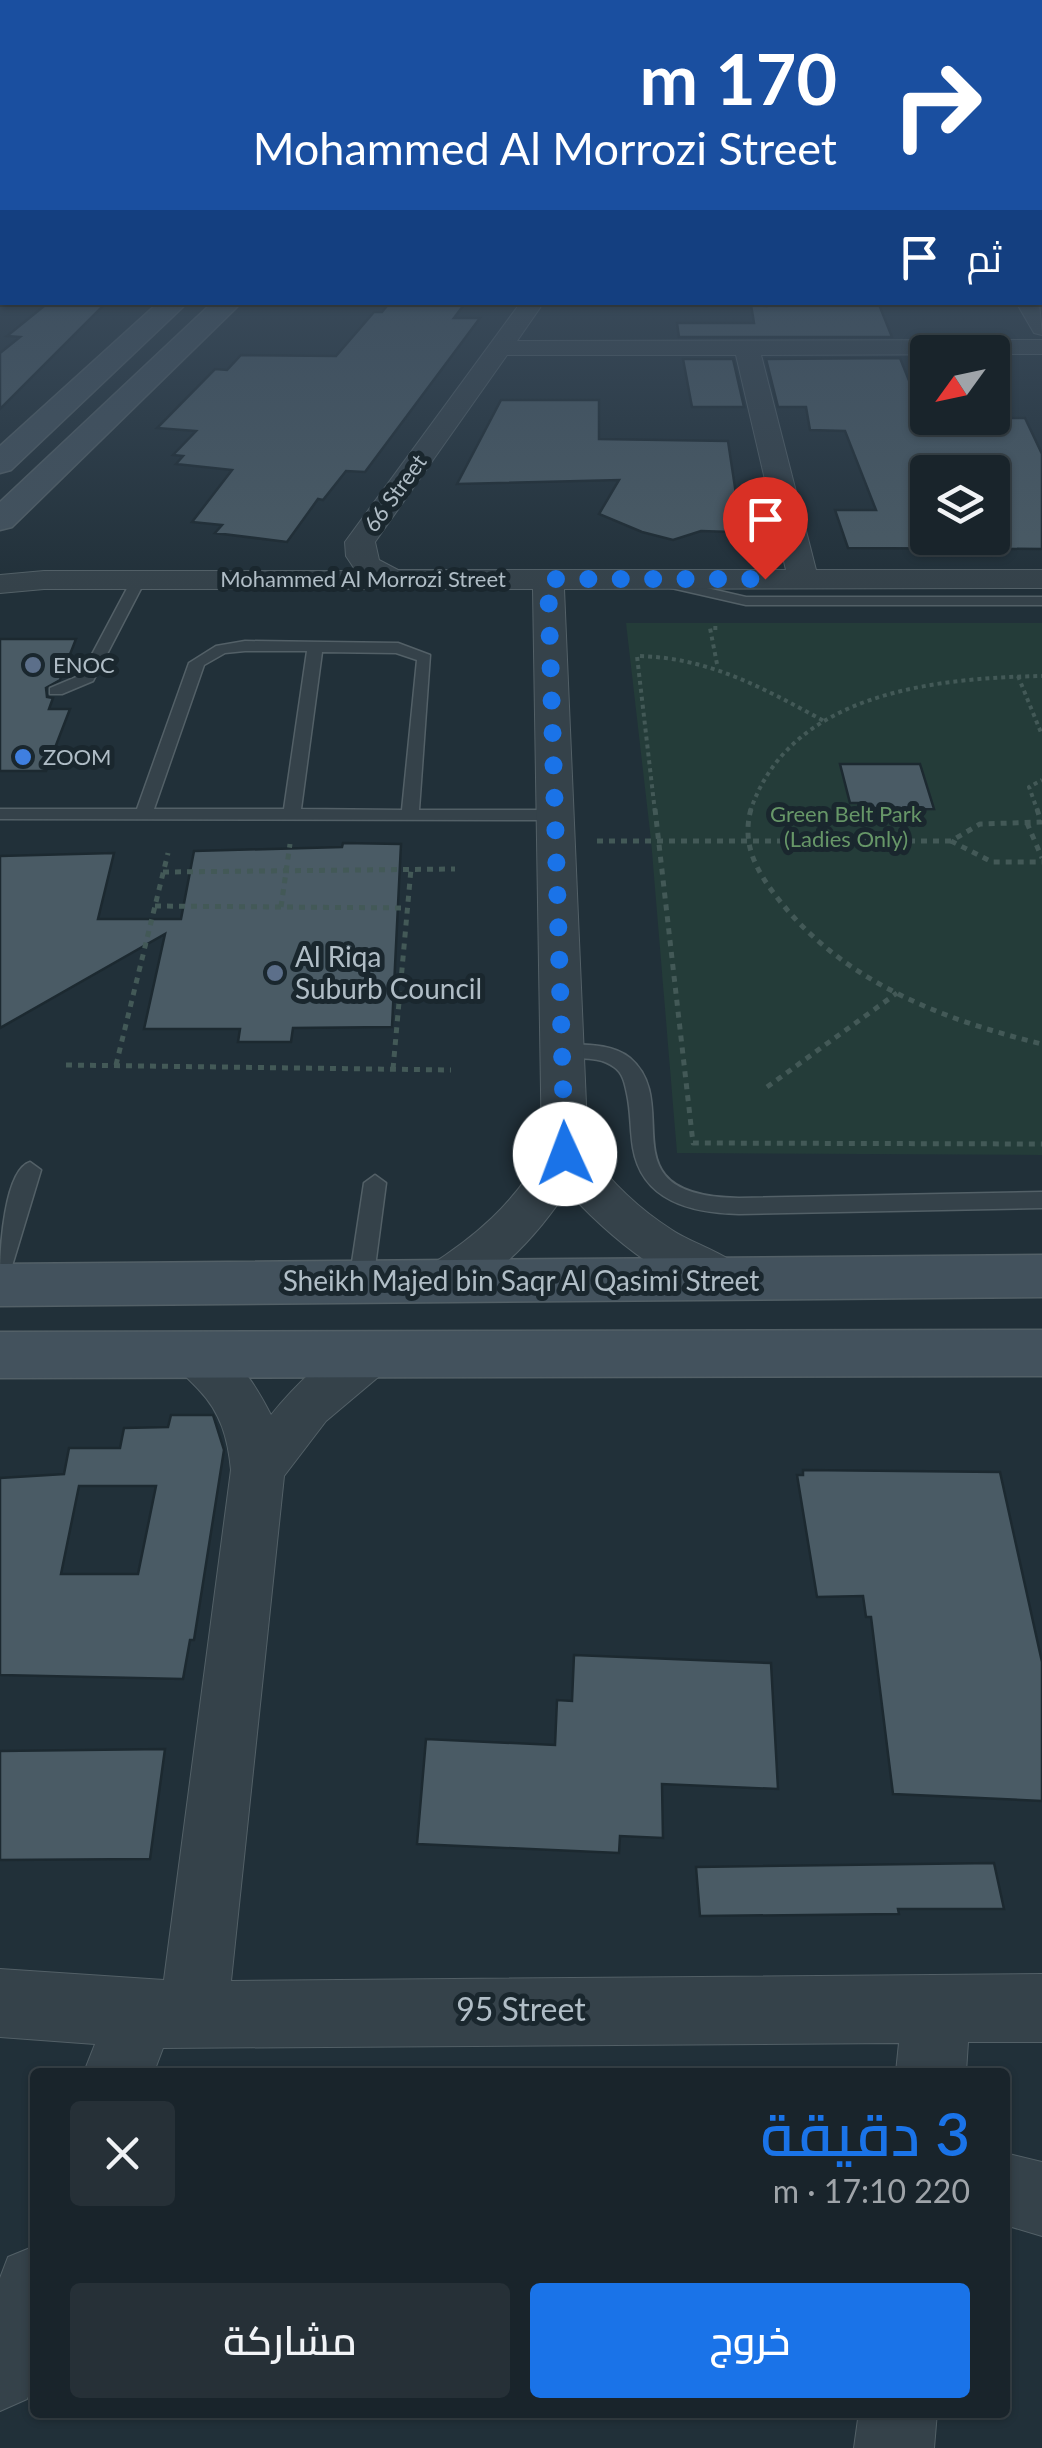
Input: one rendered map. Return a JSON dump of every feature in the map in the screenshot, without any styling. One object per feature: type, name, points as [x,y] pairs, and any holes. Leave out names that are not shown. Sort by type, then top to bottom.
[{"type":"main road","points":[[0,463],[111,361]]},
{"type":"main road","points":[[0,520],[167,361]]},
{"type":"main road","name":"Sheikh Majed bin Saqr Al Qasimi Street","points":[[0,1285],[1042,1276]]},
{"type":"main road","points":[[0,1355],[1042,1353]]},
{"type":"street","name":"66 Street","points":[[393,579],[368,567],[359,551],[360,542],[490,361]]},
{"type":"street","points":[[750,361],[803,579]]},
{"type":"street","name":"Mohammed Al Morrozi Street","points":[[0,565],[44,580]]},
{"type":"street","name":"Mohammed Al Morrozi Street","points":[[0,584],[139,579],[1042,579]]},
{"type":"street","points":[[442,1281],[508,1235],[532,1209],[565,1154],[548,579]]},
{"type":"street","points":[[565,1154],[585,1183],[643,1237],[681,1260],[725,1279]]},
{"type":"street","points":[[151,2034],[258,1470],[251,1424],[242,1404],[228,1384],[193,1354]]},
{"type":"street","points":[[258,1470],[308,1406],[371,1354]]},
{"type":"street","name":"95 Street","points":[[0,2003],[151,2034],[937,2007],[1042,2008]]},
{"type":"street","points":[[931,2068],[937,2007]]},
{"type":"street","points":[[1010,2190],[1042,2199]]},
{"type":"street","points":[[0,2372],[30,2297]]},
{"type":"street","points":[[894,2448],[897,2418]]},
{"type":"lane","points":[[56,691],[86,678],[139,579]]},
{"type":"lane","points":[[650,579],[746,601],[1042,601]]},
{"type":"lane","points":[[144,814],[194,670],[202,658],[233,647],[315,647],[398,648],[425,658],[410,814]]},
{"type":"lane","points":[[292,814],[315,647]]},
{"type":"lane","points":[[0,814],[410,814],[555,828]]},
{"type":"lane","points":[[562,1050],[609,1056],[634,1074],[639,1086],[644,1151],[650,1173],[683,1198],[714,1205],[889,1207],[1042,1200]]},
{"type":"lane","points":[[0,1266],[30,1170]]},
{"type":"lane","points":[[361,1282],[375,1182]]},
{"type":"path","points":[[824,720],[717,665],[674,656],[637,656],[693,1142],[1042,1144]]},
{"type":"path","points":[[1018,676],[1042,735]]},
{"type":"path","points":[[1042,676],[930,683],[891,692],[824,720],[777,762],[761,786],[746,840],[758,872],[780,903],[810,935],[850,965],[897,993],[982,1028],[1042,1044]]},
{"type":"path","points":[[951,841],[980,824],[1041,822],[1028,787],[1042,780]]},
{"type":"path","points":[[555,828],[658,840],[951,841],[992,862],[1042,860],[1027,823]]},
{"type":"path","points":[[281,907],[290,840]]},
{"type":"path","points":[[116,1066],[168,853]]},
{"type":"path","points":[[393,1070],[411,869]]},
{"type":"path","points":[[163,872],[455,869]]},
{"type":"path","points":[[155,906],[408,908]]},
{"type":"path","points":[[766,1087],[897,993]]},
{"type":"path","points":[[66,1065],[451,1070]]},
{"type":"green space","name":"Green Belt Park (Ladies Only)","points":[[626,623],[1042,623],[1042,1155],[677,1153],[651,840]]},
{"type":"building","points":[[0,361],[48,361],[0,409]]},
{"type":"building","points":[[235,361],[448,361],[365,472],[346,471],[323,500],[318,499],[287,542],[215,533],[222,525],[192,522],[232,470],[176,464],[183,456],[173,455],[196,431],[157,428],[215,369],[227,370]]},
{"type":"building","points":[[683,361],[734,361],[744,407],[692,407]]},
{"type":"building","points":[[767,361],[901,361],[910,383],[910,435],[1010,435],[1010,418],[1025,418],[1042,454],[1042,549],[1010,549],[1010,455],[910,455],[910,548],[848,548],[835,510],[876,510],[845,431],[810,430],[806,407],[778,407]]},
{"type":"building","points":[[501,400],[599,400],[599,439],[728,441],[736,494],[732,532],[701,531],[673,540],[599,514],[619,480],[457,484]]},
{"type":"building","name":"ENOC","points":[[0,639],[76,639],[60,680],[46,688],[47,697],[53,698],[49,709],[70,709],[46,771],[0,771]]},
{"type":"building","points":[[840,764],[920,764],[934,809],[867,810],[865,803],[850,803]]},
{"type":"building","points":[[343,843],[401,844],[392,1027],[293,1028],[291,1042],[238,1042],[240,1029],[144,1029],[165,934],[0,1028],[0,856],[114,853],[98,919],[181,919],[194,851],[342,847]]},
{"type":"building","points":[[171,1415],[213,1415],[224,1450],[194,1640],[190,1640],[183,1679],[0,1675],[0,1478],[64,1474],[69,1448],[120,1448],[124,1428],[168,1427]],"holes":[[[79,1486],[156,1486],[138,1574],[61,1574]]]},
{"type":"building","points":[[803,1470],[1000,1472],[1042,1662],[1042,1801],[893,1794],[871,1617],[866,1617],[863,1596],[817,1597],[797,1475],[803,1475]]},
{"type":"building","points":[[574,1655],[771,1663],[778,1789],[662,1784],[663,1838],[620,1836],[619,1853],[417,1844],[426,1739],[555,1745],[557,1700],[572,1701]]},
{"type":"building","points":[[165,1749],[150,1859],[0,1860],[0,1751]]},
{"type":"building","points":[[994,1863],[1004,1909],[700,1916],[696,1867]]},
{"type":"place","name":"ENOC","points":[[33,665]]},
{"type":"place","name":"ZOOM","points":[[23,757]]},
{"type":"place","name":"Al Riqa Suburb Council","points":[[275,973]]},
{"type":"route","points":[[565,1154],[548,579],[765,579]]}]
